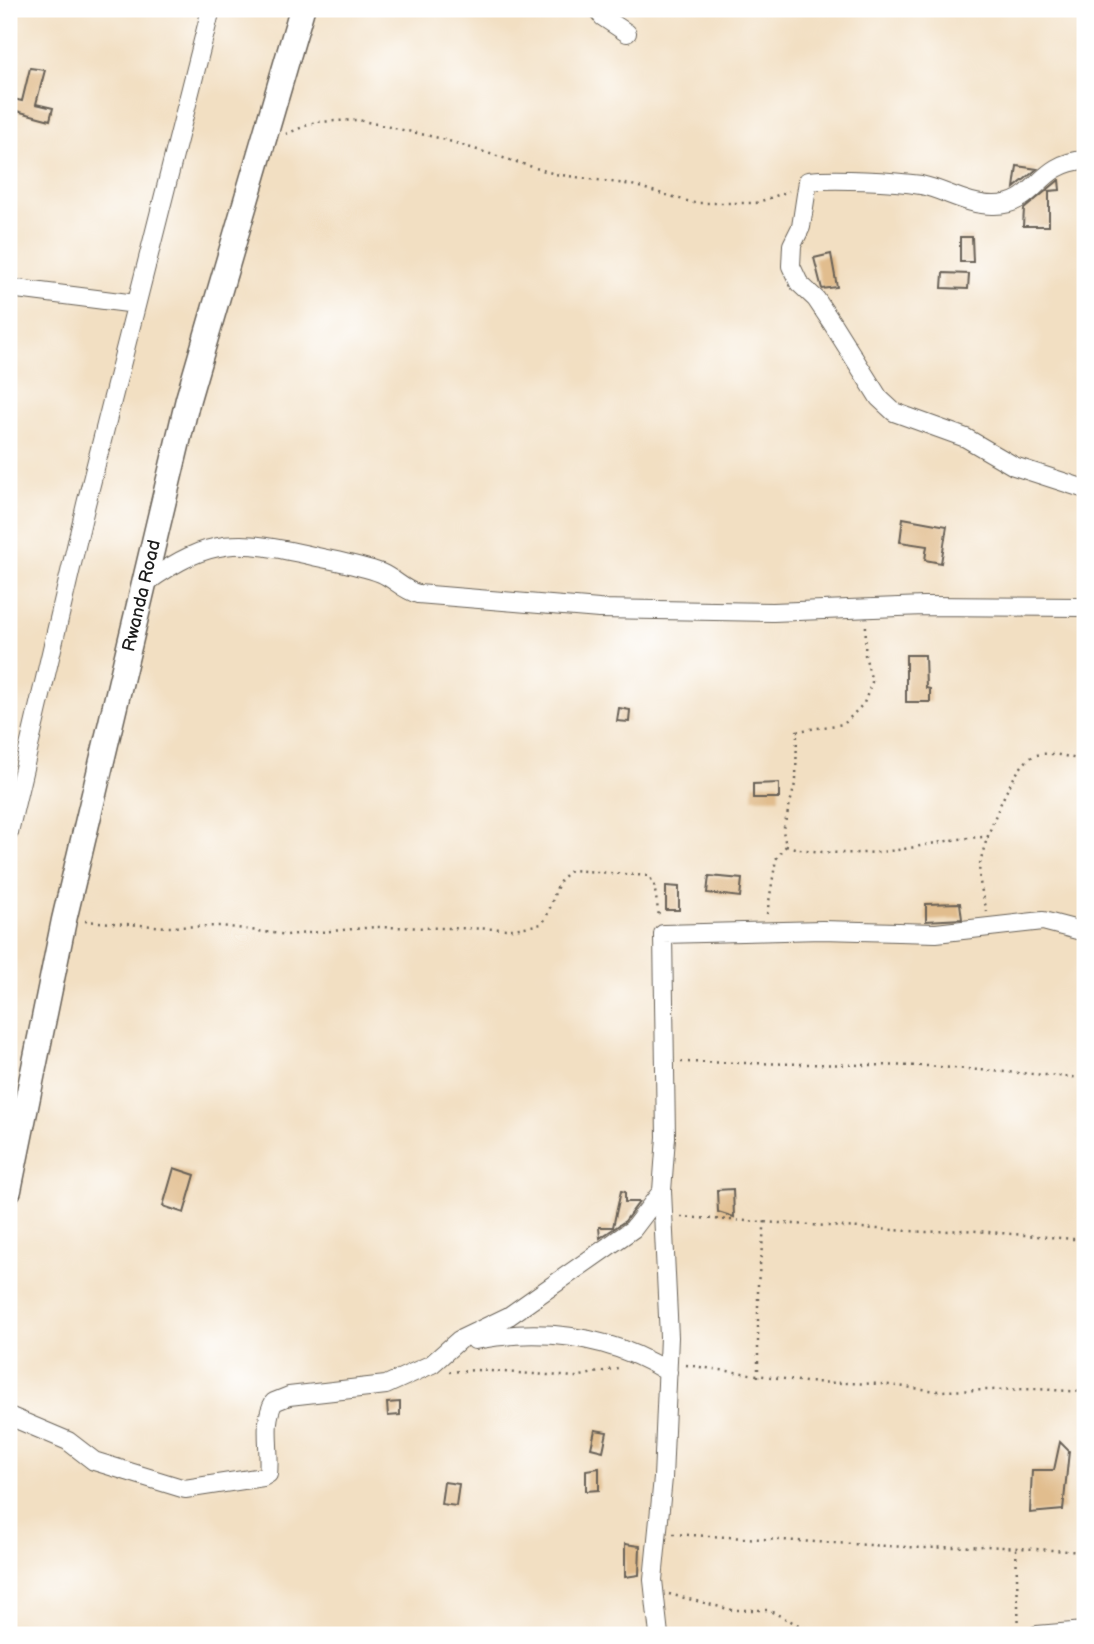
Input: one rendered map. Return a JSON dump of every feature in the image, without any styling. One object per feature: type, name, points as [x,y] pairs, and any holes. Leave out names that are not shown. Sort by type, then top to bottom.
[{"type":"highway","name":"Rwanda Road","points":[[9,1190],[64,920],[147,582],[188,398],[261,145],[304,10]]},
{"type":"street","points":[[9,831],[48,658],[211,9]]},
{"type":"street","points":[[597,9],[603,17],[627,33]]},
{"type":"street","points":[[1085,160],[1060,164],[1044,175],[1022,198],[992,205],[963,200],[922,186],[811,180],[806,185],[802,227],[792,245],[791,266],[799,283],[816,299],[879,398],[894,412],[966,438],[1014,466],[1085,489]]},
{"type":"street","points":[[9,288],[136,304]]},
{"type":"street","points":[[147,582],[177,561],[213,546],[251,543],[383,574],[406,591],[472,601],[598,609],[760,612],[866,607],[1085,607]]},
{"type":"street","points":[[659,1635],[654,1601],[656,1534],[663,1478],[668,1368],[662,1191],[666,1137],[663,934],[936,933],[1042,921],[1085,932]]},
{"type":"street","points":[[9,1416],[68,1441],[94,1461],[192,1489],[267,1475],[270,1463],[269,1414],[277,1400],[386,1385],[432,1364],[455,1344],[509,1316],[633,1229],[662,1191]]},
{"type":"street","points":[[455,1344],[511,1333],[567,1334],[615,1346],[668,1368]]},
{"type":"street","points":[[1037,1635],[1085,1631]]},
{"type":"path","points":[[261,145],[315,122],[358,120],[439,138],[555,174],[632,185],[694,203],[756,203],[806,185]]},
{"type":"path","points":[[786,846],[783,831],[796,780],[797,731],[844,724],[864,703],[872,682],[865,655],[866,607]]},
{"type":"path","points":[[991,926],[979,866],[1007,792],[1024,763],[1033,756],[1058,756],[1085,761]]},
{"type":"path","points":[[786,846],[802,850],[863,852],[901,849],[964,837],[989,837]]},
{"type":"path","points":[[766,932],[775,859],[786,846]]},
{"type":"path","points":[[64,920],[167,927],[222,926],[278,935],[376,927],[514,929],[542,924],[549,915],[558,882],[572,870],[652,878],[663,934]]},
{"type":"path","points":[[663,1062],[914,1066],[1085,1078]]},
{"type":"path","points":[[663,1216],[1085,1240]]},
{"type":"path","points":[[758,1377],[758,1283],[765,1220]]},
{"type":"path","points":[[439,1374],[457,1369],[576,1377],[625,1367]]},
{"type":"path","points":[[668,1368],[806,1382],[881,1384],[938,1391],[1037,1389],[1085,1392]]},
{"type":"path","points":[[656,1534],[718,1534],[924,1548],[986,1546],[1085,1552]]},
{"type":"path","points":[[1016,1549],[1019,1635]]},
{"type":"path","points":[[654,1601],[674,1594],[732,1611],[768,1610],[809,1630],[851,1635]]},
{"type":"building","points":[[30,68],[45,70],[36,104],[53,108],[50,120],[9,109],[9,98],[22,101]]},
{"type":"building","points":[[1017,166],[1037,169],[1014,188]]},
{"type":"building","points":[[1059,180],[1060,190],[1049,191],[1049,226],[1023,226],[1024,209]]},
{"type":"building","points":[[960,237],[972,237],[973,262],[960,262]]},
{"type":"building","points":[[831,254],[837,287],[822,289],[814,258]]},
{"type":"building","points":[[943,273],[969,274],[968,289],[942,288]]},
{"type":"building","points":[[903,518],[947,526],[941,563],[925,560],[927,546],[900,542]]},
{"type":"building","points":[[906,655],[925,655],[926,688],[930,689],[930,702],[906,702]]},
{"type":"building","points":[[619,708],[630,710],[629,722],[617,721]]},
{"type":"building","points":[[779,783],[779,798],[753,798],[753,784]]},
{"type":"building","points":[[709,876],[742,879],[740,897],[707,893]]},
{"type":"building","points":[[666,886],[679,887],[679,910],[666,910]]},
{"type":"building","points":[[960,903],[962,919],[926,921],[926,904]]},
{"type":"building","points":[[174,1168],[195,1175],[184,1213],[163,1206]]},
{"type":"building","points":[[733,1189],[734,1217],[718,1212],[717,1190]]},
{"type":"building","points":[[621,1191],[625,1192],[625,1202],[639,1202],[625,1221],[600,1238],[599,1227],[613,1227]]},
{"type":"building","points":[[400,1402],[400,1415],[388,1416],[387,1403]]},
{"type":"building","points":[[595,1430],[607,1432],[603,1451],[591,1448]]},
{"type":"building","points":[[1060,1442],[1069,1451],[1063,1510],[1030,1513],[1032,1470],[1054,1470]]},
{"type":"building","points":[[599,1468],[599,1490],[586,1491],[586,1470]]},
{"type":"building","points":[[444,1482],[459,1484],[456,1506],[441,1504]]},
{"type":"building","points":[[625,1544],[640,1546],[639,1575],[625,1577]]}]
